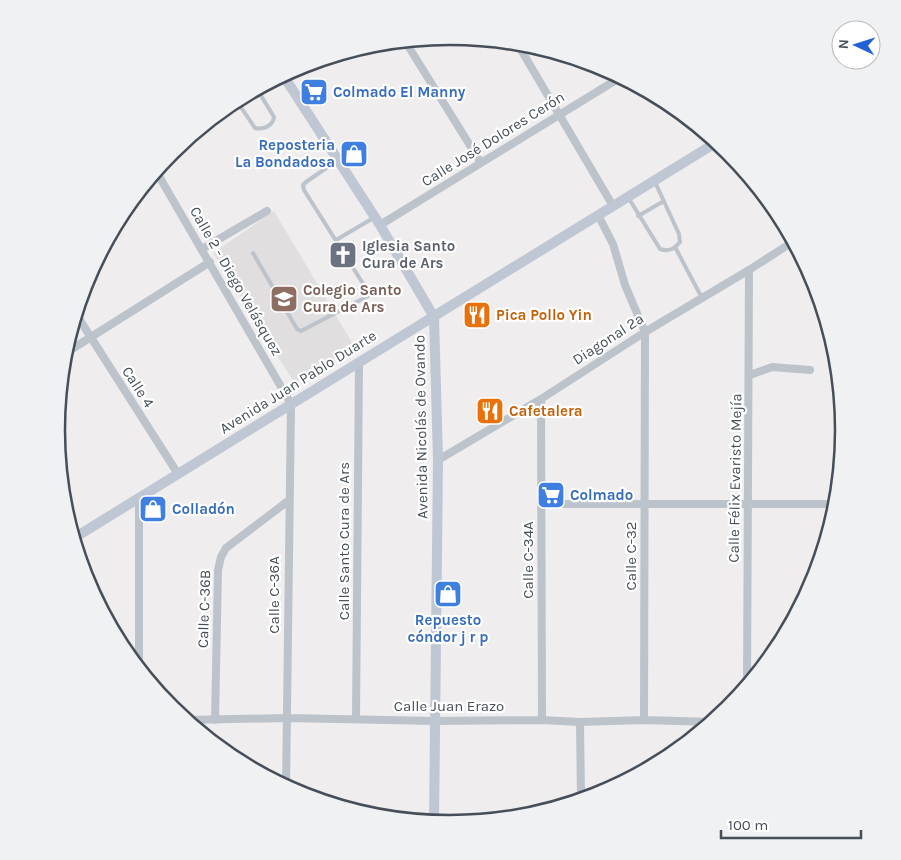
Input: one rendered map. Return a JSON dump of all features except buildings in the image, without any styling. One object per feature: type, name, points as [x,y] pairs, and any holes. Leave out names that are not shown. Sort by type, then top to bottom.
[{"type":"main road","name":"Avenida Nicolás de Ovando","points":[[287,82],[377,221],[434,316],[438,460],[434,814]]},
{"type":"main road","name":"Avenida Juan Pablo Duarte","points":[[80,534],[710,146]]},
{"type":"street","points":[[409,47],[481,163]]},
{"type":"street","points":[[522,51],[613,206]]},
{"type":"street","name":"Calle José Dolores Cerón","points":[[377,221],[481,163],[614,81]]},
{"type":"street","name":"Calle 2 - Diego Velásquez","points":[[160,177],[291,404]]},
{"type":"street","points":[[202,249],[268,211]]},
{"type":"street","points":[[598,215],[613,244],[625,285],[645,332]]},
{"type":"street","name":"Diagonal 2ª","points":[[438,460],[541,399],[645,332],[788,245]]},
{"type":"street","points":[[75,348],[210,262]]},
{"type":"street","name":"Calle Félix Evaristo Mejía","points":[[747,675],[750,375],[749,270]]},
{"type":"street","name":"Calle 4","points":[[81,322],[178,474]]},
{"type":"street","name":"Calle C-32","points":[[644,720],[645,332]]},
{"type":"street","name":"Calle Santo Cura de Ars","points":[[356,719],[359,362]]},
{"type":"street","points":[[750,375],[772,367],[810,370]]},
{"type":"street","name":"Calle C-34A","points":[[541,399],[542,720]]},
{"type":"street","name":"Calle C-36A","points":[[286,778],[288,501],[291,404]]},
{"type":"street","points":[[138,498],[138,655]]},
{"type":"street","name":"Calle C-36B","points":[[215,720],[218,570],[221,557],[226,548],[288,501]]},
{"type":"street","points":[[542,504],[828,504]]},
{"type":"street","name":"Calle Juan Erazo","points":[[198,720],[287,718],[435,721],[542,720],[580,722],[644,720],[701,722]]},
{"type":"street","points":[[580,722],[581,792]]},
{"type":"lane","points":[[241,107],[255,128],[260,129],[270,125],[274,122],[274,117],[261,95]]},
{"type":"lane","points":[[253,253],[297,329],[301,331],[368,296],[367,290],[304,190],[303,185],[338,160]]},
{"type":"lane","points":[[628,197],[660,249],[670,250],[680,242],[679,234],[655,181]]},
{"type":"lane","points":[[638,216],[664,202]]},
{"type":"lane","points":[[336,240],[377,221]]},
{"type":"lane","points":[[675,247],[702,298]]},
{"type":"shaded area","name":"Colegio Santo Cura de Ars","points":[[274,211],[354,346],[295,384],[213,253]]},
{"type":"place","name":"Colmado El Manny","points":[[314,92]]},
{"type":"place","name":"Reposteria La Bondadosa","points":[[354,154]]},
{"type":"place","name":"Iglesia Santo Cura de Ars","points":[[343,255]]},
{"type":"place","name":"Colegio Santo Cura de Ars","points":[[284,299]]},
{"type":"place","name":"Pica Pollo Yin","points":[[477,315]]},
{"type":"place","name":"Cafetalera","points":[[490,411]]},
{"type":"place","name":"Colmado","points":[[551,495]]},
{"type":"place","name":"Colladón","points":[[153,509]]},
{"type":"place","name":"Repuesto cóndor j r p","points":[[448,594]]}]
